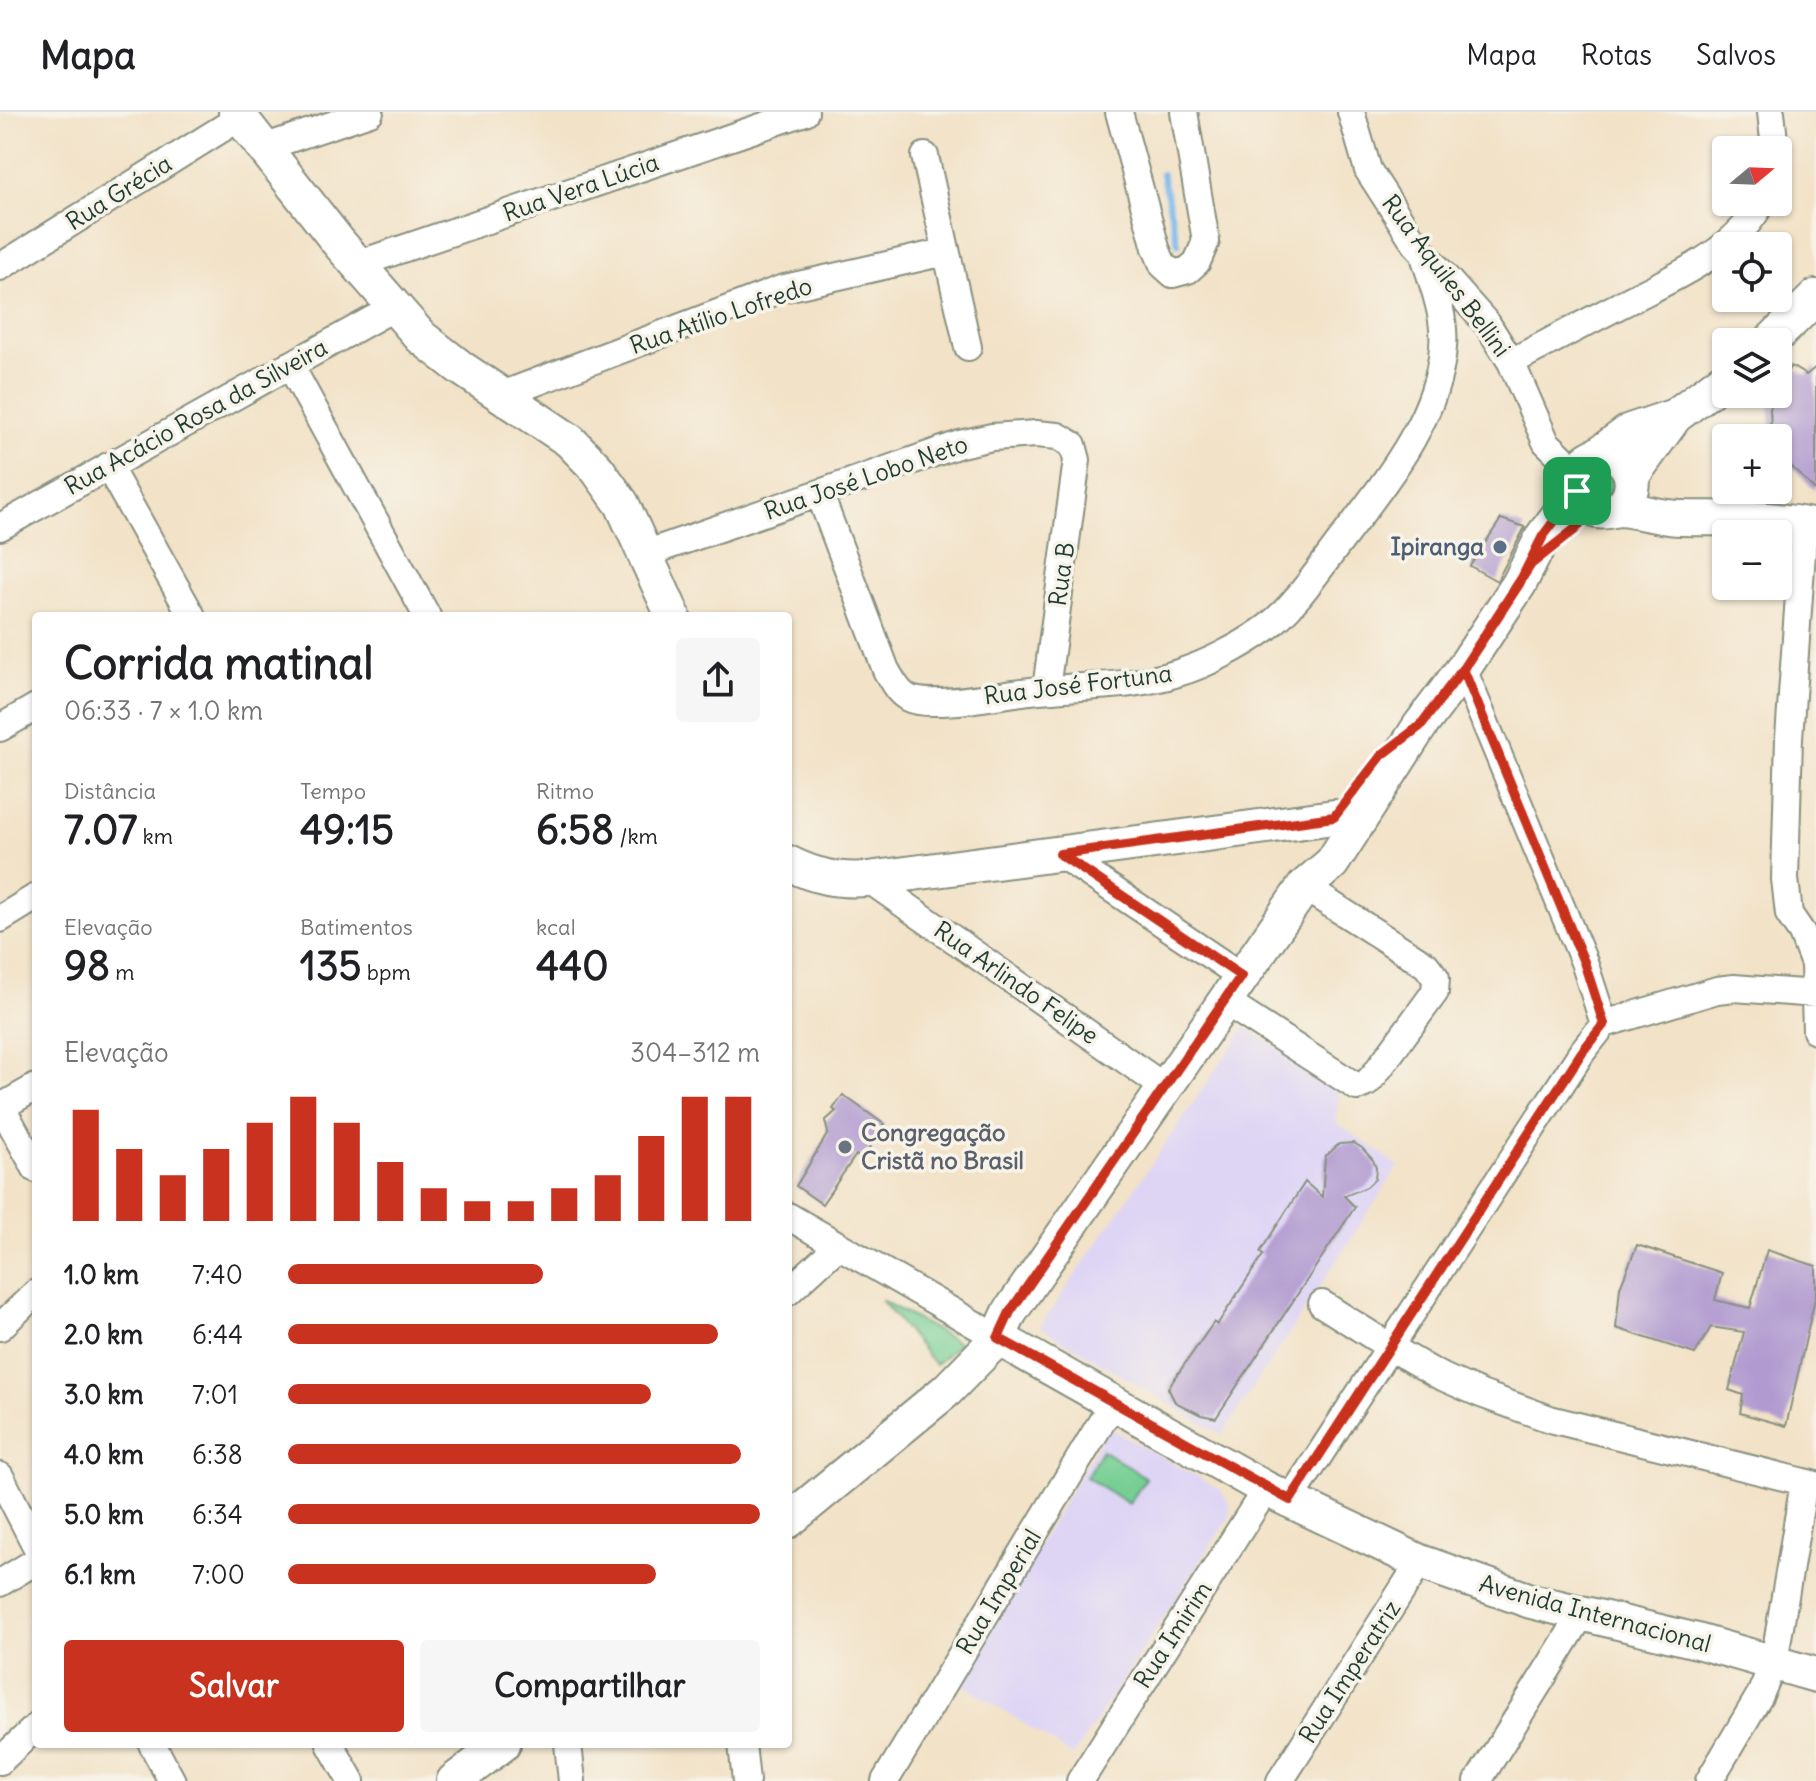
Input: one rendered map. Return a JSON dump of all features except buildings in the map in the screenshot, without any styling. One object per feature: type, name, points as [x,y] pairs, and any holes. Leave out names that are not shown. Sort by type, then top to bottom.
[{"type":"main road","points":[[237,115],[393,308],[421,337],[461,368],[570,441],[597,469],[622,504],[671,612]]},
{"type":"main road","points":[[1784,328],[1816,297]]},
{"type":"main road","points":[[1312,870],[1332,863],[1420,726],[1463,669],[1531,564],[1538,544],[1604,486],[1630,431],[1675,416],[1712,388]]},
{"type":"main road","points":[[1604,486],[1660,517],[1707,517],[1810,526]]},
{"type":"main road","points":[[792,1518],[947,1390],[998,1338],[1010,1312],[1312,870],[1334,817],[1382,755],[1420,726]]},
{"type":"main road","points":[[792,865],[811,875],[838,881],[868,879],[1334,817]]},
{"type":"main road","points":[[1292,822],[1311,836],[1312,870]]},
{"type":"main road","name":"Avenida Internacional","points":[[998,1338],[1278,1494],[1420,1562],[1531,1601],[1816,1675]]},
{"type":"main road","points":[[454,1781],[498,1748]]},
{"type":"street","points":[[263,148],[370,112]]},
{"type":"street","name":"Rua Vera Lúcia","points":[[358,264],[805,112]]},
{"type":"street","points":[[1119,112],[1156,248],[1163,265],[1173,274],[1188,270],[1197,262],[1206,241],[1184,112]]},
{"type":"street","name":"Rua Aquiles Bellini","points":[[1351,112],[1368,170],[1423,252],[1468,300],[1511,362],[1546,442],[1604,486]]},
{"type":"street","points":[[1771,112],[1774,136]]},
{"type":"street","name":"Rua Grécia","points":[[0,267],[237,115]]},
{"type":"street","points":[[925,156],[968,347]]},
{"type":"street","points":[[1511,362],[1672,278],[1721,248],[1746,227],[1753,216]]},
{"type":"street","name":"Rua Atílio Lofredo","points":[[502,395],[781,289],[945,252]]},
{"type":"street","name":"Rua José Fortuna","points":[[820,495],[886,670],[897,688],[909,699],[926,703],[1149,681],[1180,673],[1232,649],[1265,629],[1294,600],[1403,454],[1423,416],[1438,376],[1443,349],[1444,327],[1423,252]]},
{"type":"street","name":"Rua Acácio Rosa da Silveira","points":[[0,527],[393,308]]},
{"type":"street","points":[[290,365],[425,612]]},
{"type":"street","name":"Rua José Lobo Neto","points":[[645,554],[960,444],[992,437],[1058,436],[1073,445],[1077,460]]},
{"type":"street","name":"Rua B","points":[[1046,689],[1077,460]]},
{"type":"street","points":[[108,466],[189,612]]},
{"type":"street","points":[[1810,526],[1789,738],[1785,879],[1789,914],[1802,933],[1814,964],[1815,1028]]},
{"type":"street","points":[[1463,669],[1584,962],[1604,1024],[1717,990],[1734,988],[1816,994]]},
{"type":"street","points":[[0,728],[32,709]]},
{"type":"street","points":[[1060,854],[1357,1087],[1367,1083],[1375,1074],[1435,992],[1436,978],[1426,965],[1312,870]]},
{"type":"street","name":"Rua Arlindo Felipe","points":[[868,879],[1164,1087]]},
{"type":"street","points":[[0,919],[32,899]]},
{"type":"street","name":"Rua Imirim","points":[[1080,1781],[1278,1494],[1390,1347],[1582,1052],[1604,1024]]},
{"type":"street","points":[[32,1089],[1,1105],[32,1162]]},
{"type":"street","points":[[792,1218],[998,1338]]},
{"type":"street","points":[[792,1281],[838,1246]]},
{"type":"street","points":[[0,1327],[32,1297]]},
{"type":"street","points":[[1322,1304],[1438,1375],[1481,1394],[1550,1419],[1810,1484],[1774,1662],[1760,1695],[1709,1781]]},
{"type":"street","name":"Rua Imperial","points":[[885,1781],[1113,1403]]},
{"type":"street","points":[[0,1476],[32,1538]]},
{"type":"street","name":"Rua Imperatriz","points":[[1280,1781],[1420,1562]]},
{"type":"street","points":[[0,1583],[32,1563]]},
{"type":"street","points":[[1478,1781],[1582,1614]]},
{"type":"street","points":[[0,1761],[32,1731]]},
{"type":"street","points":[[154,1748],[172,1781]]},
{"type":"street","points":[[332,1748],[351,1781]]},
{"type":"street","points":[[568,1748],[572,1781]]},
{"type":"street","points":[[742,1748],[746,1781]]},
{"type":"shaded area","points":[[1245,1027],[1339,1088],[1336,1122],[1399,1166],[1222,1435],[1040,1327]]},
{"type":"shaded area","points":[[1108,1427],[1221,1490],[1230,1506],[1230,1516],[1073,1756],[958,1681]]},
{"type":"green space","points":[[1605,471],[1620,473],[1623,486],[1608,496],[1590,497],[1591,476]]},
{"type":"green space","points":[[881,1300],[959,1343],[935,1365]]},
{"type":"green space","points":[[1102,1450],[1146,1478],[1129,1504],[1086,1477]]},
{"type":"waterway","points":[[1162,174],[1178,244]]},
{"type":"place","name":"Ipiranga","points":[[1500,547]]},
{"type":"place","name":"Congregação Cristã no Brasil","points":[[845,1147]]},
{"type":"route","points":[[1577,491],[1543,536],[1519,584],[1463,669],[1420,726],[1382,755],[1334,817],[1060,854],[1241,976],[1010,1312],[998,1338],[1290,1500],[1582,1052],[1604,1024],[1584,962],[1463,669],[1519,584],[1531,564],[1574,530],[1593,510],[1583,502],[1577,491]]}]
